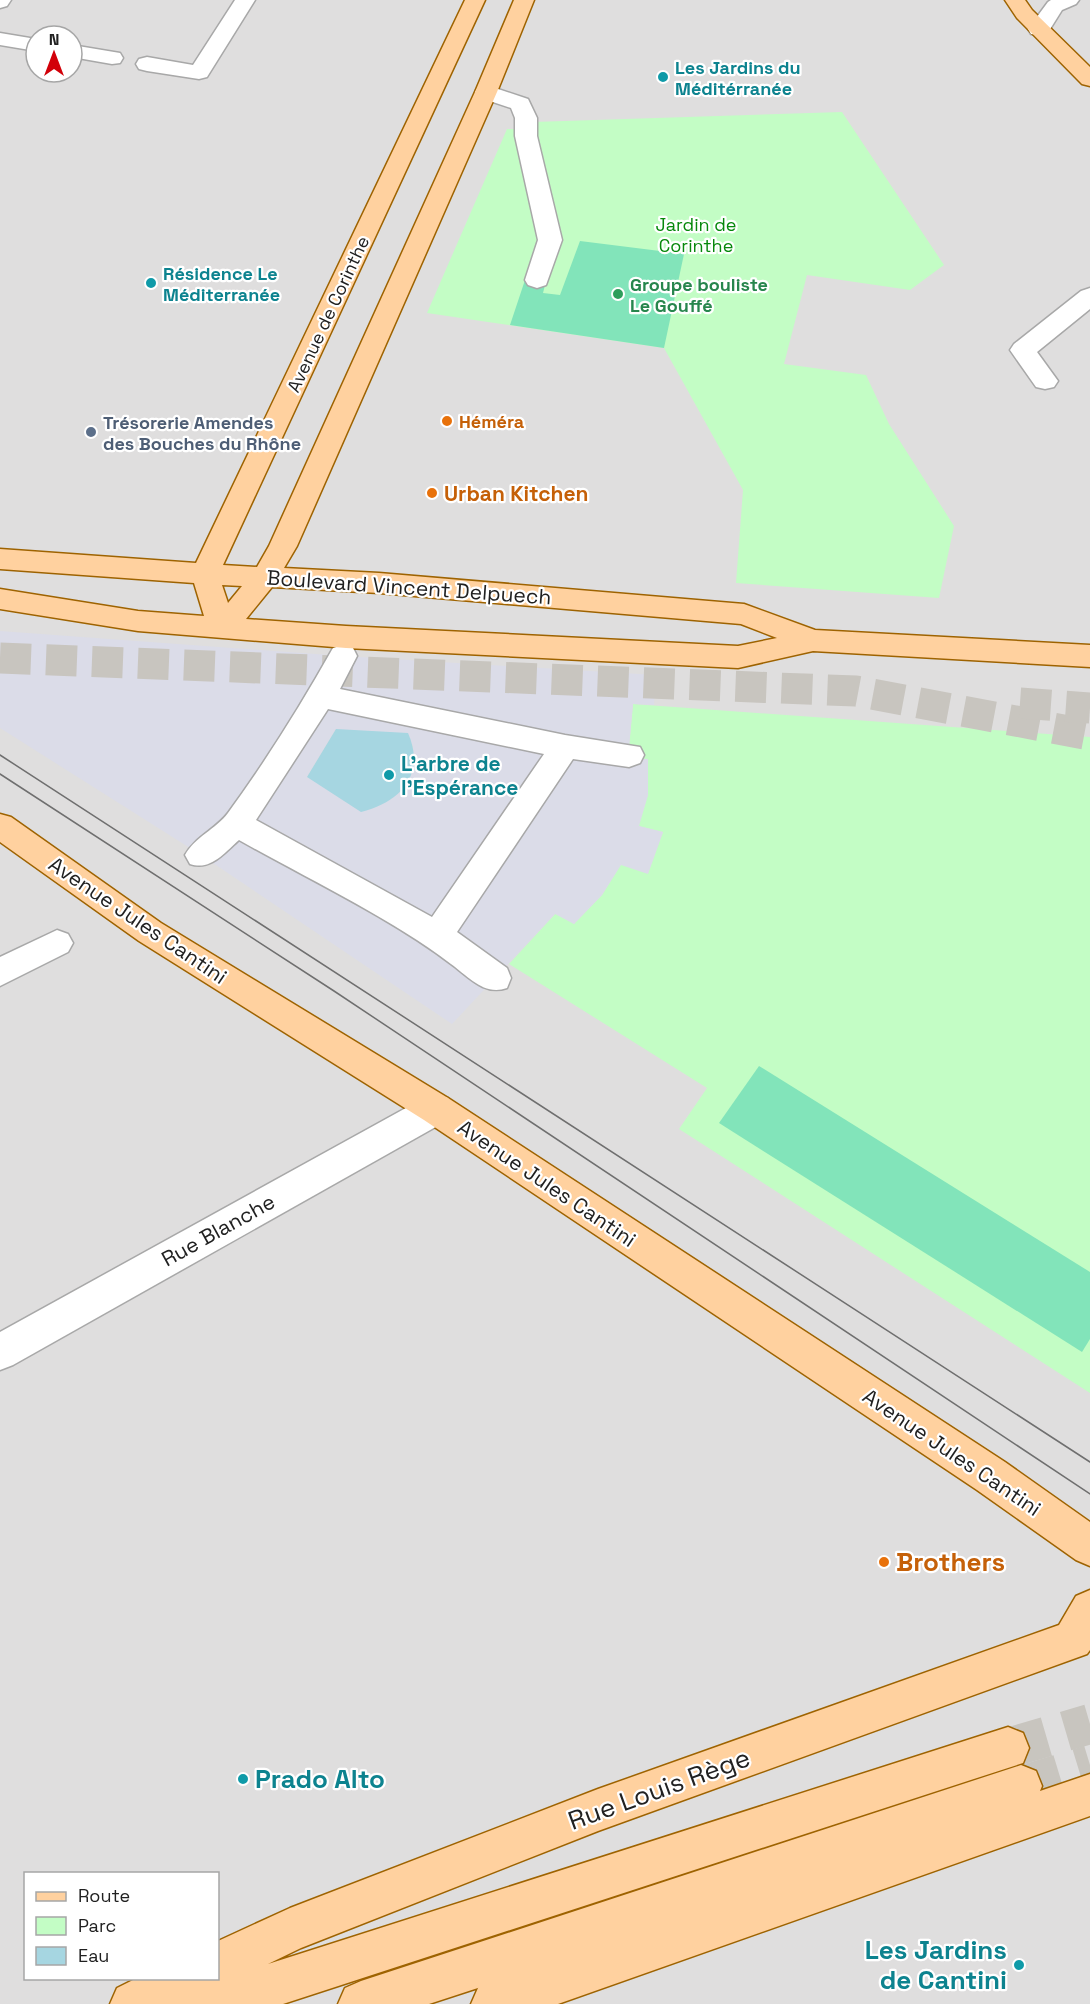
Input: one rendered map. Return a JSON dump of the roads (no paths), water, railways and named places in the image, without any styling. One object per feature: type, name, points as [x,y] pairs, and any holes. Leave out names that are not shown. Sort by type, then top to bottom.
[{"type":"main road","name":"Avenue de Corinthe","points":[[205,574],[475,0]]},
{"type":"main road","points":[[222,629],[266,576],[283,546],[486,92],[524,0]]},
{"type":"main road","points":[[1015,0],[1039,29],[1090,79]]},
{"type":"main road","name":"Boulevard Vincent Delpuech","points":[[0,560],[266,576],[744,614],[813,640]]},
{"type":"main road","points":[[205,574],[222,629]]},
{"type":"main road","name":"Boulevard Vincent Delpuech","points":[[0,599],[138,621],[222,629],[738,657],[813,640],[1090,656]]},
{"type":"main road","points":[[0,609],[36,603]]},
{"type":"main road","name":"Avenue Jules Cantini","points":[[0,826],[150,932],[436,1108],[991,1476],[1090,1546]]},
{"type":"main road","name":"Rue Louis Rège","points":[[219,1964],[290,1929],[598,1810],[1073,1640],[1090,1610]]},
{"type":"main road","points":[[204,2004],[1014,1767],[361,2004]]},
{"type":"main road","points":[[494,2004],[1090,1795]]},
{"type":"main road","points":[[133,2004],[183,1980]]},
{"type":"street","points":[[147,64],[198,72],[245,0]]},
{"type":"street","points":[[1039,29],[1055,6],[1069,0]]},
{"type":"street","points":[[0,39],[24,43]]},
{"type":"street","points":[[84,53],[112,58]]},
{"type":"street","points":[[486,92],[520,104],[526,118],[526,136],[550,240],[537,280]]},
{"type":"street","points":[[1045,381],[1023,350],[1090,296]]},
{"type":"street","points":[[201,855],[237,824],[321,696],[343,656]]},
{"type":"street","points":[[321,696],[565,747],[629,755]]},
{"type":"street","points":[[437,935],[565,747]]},
{"type":"street","points":[[237,824],[437,935],[495,978]]},
{"type":"street","points":[[0,972],[57,943]]},
{"type":"street","name":"Rue Blanche","points":[[0,1352],[436,1108]]},
{"type":"water","points":[[336,729],[408,733],[413,748],[412,773],[398,793],[388,801],[361,812],[307,777]]},
{"type":"tunnel","points":[[0,658],[856,691],[1090,735]]},
{"type":"tunnel","points":[[1020,703],[1090,708]]},
{"type":"tunnel","points":[[1008,1748],[1090,1724]]},
{"type":"tunnel","points":[[1021,1786],[1090,1765]]},
{"type":"tram line","points":[[0,755],[1090,1462]]},
{"type":"tram line","points":[[0,774],[334,991],[1090,1494]]},
{"type":"place","name":"Les Jardins du Méditérranée","points":[[663,77]]},
{"type":"place","name":"Résidence Le Méditerranée","points":[[151,283]]},
{"type":"place","name":"Groupe bouliste Le Gouffé","points":[[618,294]]},
{"type":"place","name":"Héméra","points":[[447,421]]},
{"type":"place","name":"Trésorerie Amendes des Bouches du Rhône","points":[[91,432]]},
{"type":"place","name":"Urban Kitchen","points":[[432,493]]},
{"type":"place","name":"L’arbre de l’Espérance","points":[[389,775]]},
{"type":"place","name":"Brothers","points":[[884,1562]]},
{"type":"place","name":"Prado Alto","points":[[243,1779]]},
{"type":"place","name":"Les Jardins de Cantini","points":[[1019,1965]]},
{"type":"park label","name":"Jardin de Corinthe","points":[[696,234]]}]
